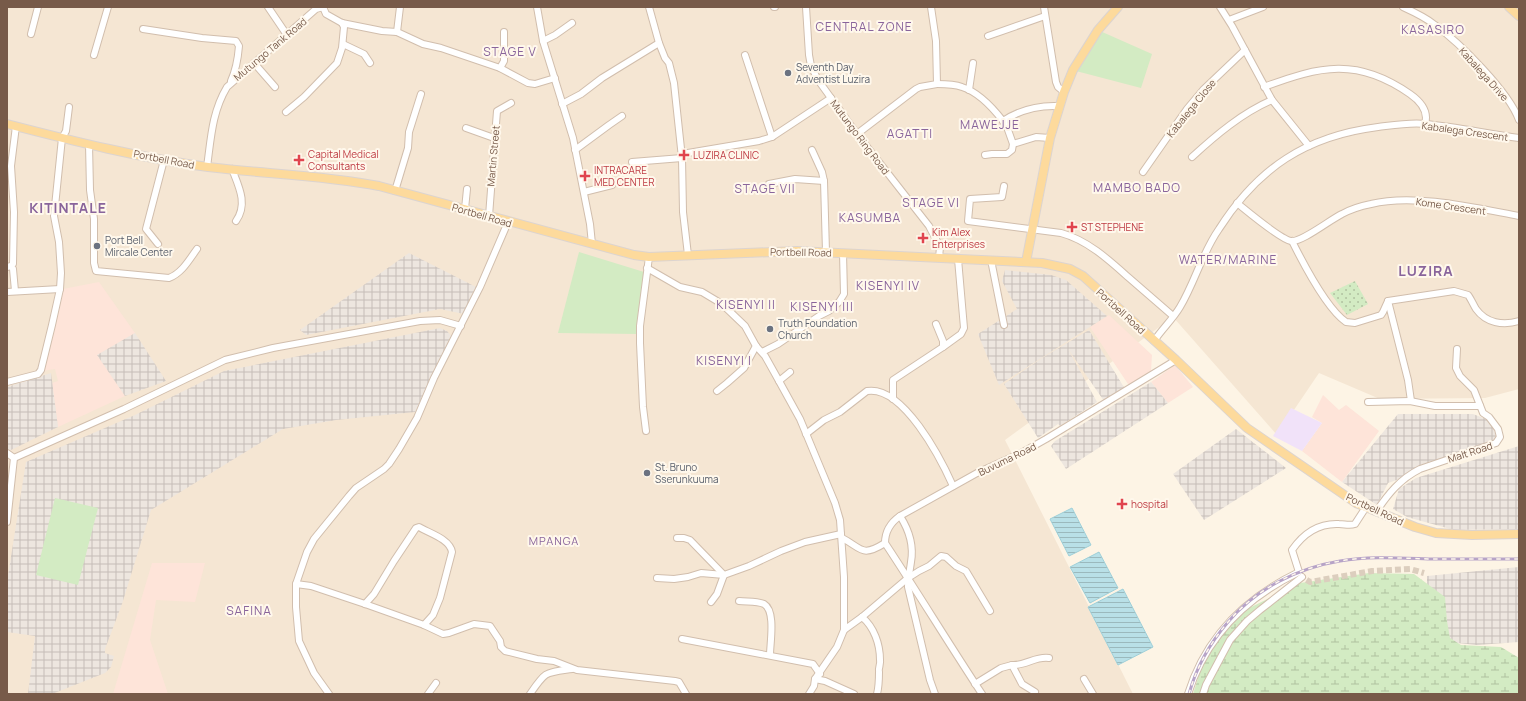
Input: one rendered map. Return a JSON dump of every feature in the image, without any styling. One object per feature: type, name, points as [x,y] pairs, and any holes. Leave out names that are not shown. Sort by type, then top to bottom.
[{"type":"main road","points":[[1026,262],[1050,138],[1064,92],[1073,70],[1098,30],[1118,7]]},
{"type":"main road","points":[[1509,7],[1519,16]]},
{"type":"main road","name":"Portbell Road","points":[[7,124],[62,138],[164,160],[207,167],[357,182],[379,186],[623,253],[649,257],[773,251],[826,252],[958,258],[1056,265],[1070,269],[1082,276],[1176,360],[1247,428],[1356,503],[1415,527],[1436,533],[1472,535],[1519,534]]},
{"type":"street","points":[[31,34],[38,7]]},
{"type":"street","points":[[94,55],[108,7]]},
{"type":"street","points":[[268,7],[287,35]]},
{"type":"street","points":[[397,32],[400,7]]},
{"type":"street","points":[[537,7],[543,41],[572,138],[584,192],[592,244]]},
{"type":"street","points":[[649,7],[659,43],[665,58],[669,63],[674,84],[682,156],[683,212],[688,255]]},
{"type":"street","name":"Mutungo Ring Road","points":[[806,7],[809,55],[811,66],[818,80],[857,134],[929,226],[940,247],[939,258]]},
{"type":"street","points":[[931,7],[936,41],[937,84]]},
{"type":"street","points":[[1044,7],[1056,82],[1058,87],[1064,92]]},
{"type":"street","points":[[1220,7],[1229,20],[1272,100],[1309,146]]},
{"type":"street","points":[[1229,20],[1263,7]]},
{"type":"street","name":"Kabalega Drive","points":[[1403,7],[1435,25],[1461,48],[1507,98],[1519,120]]},
{"type":"street","points":[[320,8],[326,14],[342,23],[382,31],[397,32],[423,44],[441,48],[500,68],[532,84],[555,78]]},
{"type":"street","name":"Mutungo Tank Road","points":[[207,167],[213,120],[219,101],[230,83],[320,8]]},
{"type":"street","points":[[988,36],[1045,16]]},
{"type":"street","points":[[286,112],[304,97],[337,63],[343,44],[344,27],[342,23]]},
{"type":"street","points":[[543,41],[555,35],[572,23]]},
{"type":"street","points":[[143,29],[236,42],[239,46],[238,55],[234,74],[230,83]]},
{"type":"street","points":[[500,68],[504,61],[504,32]]},
{"type":"street","points":[[562,104],[581,94],[602,78],[659,43]]},
{"type":"street","points":[[343,44],[364,54],[370,63]]},
{"type":"street","name":"Kabalega Close","points":[[1143,172],[1187,109],[1203,90],[1245,50]]},
{"type":"street","points":[[745,55],[772,137]]},
{"type":"street","points":[[254,63],[275,87]]},
{"type":"street","points":[[969,90],[973,63]]},
{"type":"street","points":[[1264,87],[1295,76],[1328,68],[1366,72],[1390,81],[1412,96],[1425,110],[1427,118],[1425,124]]},
{"type":"street","points":[[857,134],[916,89],[937,84],[949,84],[969,90],[996,112],[1007,127],[1012,144],[1012,150],[1007,154],[992,154],[985,156]]},
{"type":"street","points":[[395,191],[408,148],[409,132],[421,94]]},
{"type":"street","points":[[632,162],[682,156],[772,137],[831,98]]},
{"type":"street","points":[[1192,157],[1228,126],[1262,104],[1272,100]]},
{"type":"street","name":"Martin Street","points":[[489,216],[494,138],[498,110],[511,103]]},
{"type":"street","points":[[1003,121],[1027,109],[1045,106],[1059,106]]},
{"type":"street","points":[[7,382],[38,374],[41,370],[60,289],[62,273],[54,216],[62,138],[66,131],[69,107]]},
{"type":"street","points":[[574,150],[622,116]]},
{"type":"street","name":"Kabalega Crescent","points":[[1154,340],[1180,307],[1210,242],[1236,203],[1250,187],[1287,158],[1309,146],[1355,130],[1399,124],[1425,124],[1519,138]]},
{"type":"street","points":[[15,291],[10,268],[13,264],[14,212],[10,158],[16,126]]},
{"type":"street","points":[[466,128],[494,138]]},
{"type":"street","points":[[1012,144],[1036,137],[1050,138]]},
{"type":"street","points":[[89,144],[90,190],[94,219],[96,271],[169,278],[176,276],[182,270],[197,249]]},
{"type":"street","points":[[812,150],[822,172],[824,181],[826,252]]},
{"type":"street","points":[[158,244],[146,229],[164,160]]},
{"type":"street","points":[[232,169],[242,203],[242,210],[236,221]]},
{"type":"street","points":[[769,184],[795,179],[824,181]]},
{"type":"street","points":[[584,192],[612,185]]},
{"type":"street","points":[[1004,186],[1002,197],[970,199],[968,221],[1070,235],[1089,245],[1105,256],[1173,316]]},
{"type":"street","points":[[465,209],[467,189]]},
{"type":"street","name":"Kome Crescent","points":[[1292,241],[1302,239],[1352,209],[1372,203],[1421,200],[1519,216]]},
{"type":"street","points":[[1236,203],[1283,238],[1292,241],[1304,265],[1321,292],[1343,320],[1348,323],[1355,323],[1379,316],[1383,314],[1388,301]]},
{"type":"street","points":[[7,210],[14,212]]},
{"type":"street","points":[[328,694],[314,674],[299,641],[296,607],[296,584],[307,552],[314,539],[348,496],[356,488],[389,464],[399,449],[417,418],[434,378],[480,288],[508,222]]},
{"type":"street","points":[[762,352],[778,344],[819,316],[829,311],[839,302],[844,294],[843,253]]},
{"type":"street","points":[[646,431],[643,407],[640,343],[649,257]]},
{"type":"street","points":[[894,399],[893,380],[961,334],[964,328],[958,258]]},
{"type":"street","points":[[991,260],[1004,325]]},
{"type":"street","points":[[647,268],[680,287],[702,292],[722,304],[745,326],[756,346],[762,352],[800,419],[836,503],[842,536],[845,603],[844,630],[837,647],[827,659],[820,674],[815,679],[814,686],[809,694]]},
{"type":"street","points":[[7,292],[60,289]]},
{"type":"street","points":[[1388,301],[1454,291],[1468,295],[1476,309],[1486,318],[1500,323],[1512,323],[1519,321]]},
{"type":"street","points":[[1388,301],[1406,373],[1411,401]]},
{"type":"street","points":[[14,458],[124,409],[225,360],[273,348],[420,321],[440,320],[461,326]]},
{"type":"street","points":[[936,324],[943,341],[943,347]]},
{"type":"street","points":[[717,391],[744,368],[756,346]]},
{"type":"street","name":"Malt Road","points":[[1376,512],[1392,488],[1416,470],[1496,443],[1500,437],[1498,429],[1483,413],[1478,396],[1460,376],[1456,368],[1457,350]]},
{"type":"street","name":"Buvuma Road","points":[[885,543],[886,531],[893,521],[900,516],[977,473],[1029,449],[1176,360]]},
{"type":"street","points":[[779,381],[790,372]]},
{"type":"street","points":[[806,434],[824,420],[840,412],[867,391],[877,392],[902,404],[925,435],[945,468],[953,486]]},
{"type":"street","points":[[1368,402],[1411,401],[1434,406],[1480,406]]},
{"type":"street","points":[[7,453],[14,458]]},
{"type":"street","points":[[7,522],[14,458]]},
{"type":"street","points":[[1188,694],[1202,658],[1229,620],[1255,597],[1284,579],[1299,572],[1292,550],[1298,543],[1310,532],[1320,526],[1333,524],[1355,524],[1366,507]]},
{"type":"street","points":[[900,516],[910,534],[912,560],[908,578],[908,587],[930,680],[935,694]]},
{"type":"street","points":[[366,604],[416,528],[419,527],[444,541],[450,546],[452,552],[440,598],[433,615],[424,625]]},
{"type":"street","points":[[657,578],[674,579],[701,574],[724,575],[805,542],[842,536],[862,551],[872,550],[885,543],[942,635],[982,694]]},
{"type":"street","points":[[677,538],[690,540],[724,575]]},
{"type":"street","points":[[844,630],[862,617],[908,578],[929,566],[941,556],[946,557],[956,566],[968,573],[990,611]]},
{"type":"street","points":[[711,602],[717,594],[724,575]]},
{"type":"street","points":[[1203,694],[1206,685],[1230,640],[1247,621],[1302,577]]},
{"type":"street","points":[[296,584],[310,586],[366,604],[446,634],[474,624],[490,626],[500,641],[500,647],[505,650],[537,659],[554,661],[572,668],[604,674],[675,681],[679,682],[686,694]]},
{"type":"street","points":[[739,601],[759,602],[765,605],[771,613],[770,655]]},
{"type":"street","points":[[862,617],[870,625],[877,643],[880,659],[878,670],[880,682],[878,694]]},
{"type":"street","points":[[682,639],[813,664],[827,659]]},
{"type":"street","points":[[975,684],[1001,668],[1012,665],[1021,665],[1036,658],[1049,658]]},
{"type":"street","points":[[813,664],[820,674]]},
{"type":"street","points":[[1012,665],[1022,684],[1035,692]]},
{"type":"street","points":[[530,694],[540,679],[549,672],[572,668]]},
{"type":"street","points":[[815,679],[825,681],[854,694]]},
{"type":"street","points":[[1084,679],[1093,694]]},
{"type":"street","points":[[1193,679],[1206,685]]},
{"type":"street","points":[[428,694],[436,683]]},
{"type":"shaded area","points":[[7,7],[1519,7],[1519,389],[1485,398],[1380,399],[1319,373],[1277,435],[1173,317],[1005,440],[1133,694],[7,694]]},
{"type":"shaded area","points":[[409,253],[476,287],[464,314],[440,309],[306,335],[300,330]]},
{"type":"shaded area","points":[[1005,270],[1051,275],[1066,280],[1107,316],[999,385],[978,334],[1017,309],[1002,281]]},
{"type":"shaded area","points":[[99,282],[135,333],[98,355],[125,396],[58,427],[52,383],[58,381],[55,369],[42,371],[63,289]]},
{"type":"shaded area","points":[[1109,315],[1152,355],[1151,371],[1130,387],[1090,327]]},
{"type":"shaded area","points":[[440,328],[447,331],[452,337],[415,412],[336,420],[283,429],[151,510],[122,604],[105,649],[105,653],[114,656],[111,667],[105,673],[52,694],[28,694],[35,636],[7,632],[7,582],[26,462],[135,415],[224,371]]},
{"type":"shaded area","points":[[1089,330],[1125,389],[1104,401],[1068,349],[1097,402],[1060,426],[1058,424],[1038,438],[1004,384],[1042,358]]},
{"type":"shaded area","points":[[135,333],[166,381],[125,396],[97,355]]},
{"type":"shaded area","points":[[1175,365],[1193,387],[1168,403],[1151,382]]},
{"type":"shaded area","points":[[51,373],[58,427],[7,452],[7,387]]},
{"type":"shaded area","points":[[1151,382],[1168,403],[1066,469],[1051,446],[1055,441]]},
{"type":"shaded area","points":[[1323,395],[1339,410],[1346,405],[1379,431],[1342,482],[1302,451],[1322,423],[1312,417]]},
{"type":"shaded area","points":[[1291,408],[1322,423],[1302,451],[1273,436]]},
{"type":"shaded area","points":[[1398,414],[1473,414],[1491,421],[1499,445],[1388,483],[1377,505],[1342,482]]},
{"type":"shaded area","points":[[1236,429],[1286,468],[1204,520],[1173,474]]},
{"type":"shaded area","points":[[1519,446],[1519,529],[1454,530],[1407,517],[1393,509],[1399,489],[1416,478]]},
{"type":"shaded area","points":[[152,563],[205,563],[195,602],[156,600],[150,640],[168,694],[113,694]]},
{"type":"shaded area","points":[[1519,567],[1519,642],[1477,645],[1427,640],[1427,576]]},
{"type":"green space","points":[[1100,31],[1152,54],[1141,88],[1076,71]]},
{"type":"green space","points":[[579,252],[644,272],[638,334],[558,333]]},
{"type":"green space","points":[[1355,281],[1368,304],[1347,315],[1330,293]]},
{"type":"green space","points":[[55,498],[98,508],[78,585],[36,575]]},
{"type":"green space","points":[[1369,573],[1414,574],[1445,597],[1450,638],[1461,645],[1501,647],[1519,658],[1519,694],[1193,694],[1203,662],[1233,616],[1300,583]]},
{"type":"water","points":[[1072,508],[1091,545],[1069,556],[1050,519]]},
{"type":"water","points":[[1099,552],[1118,588],[1090,603],[1070,567]]},
{"type":"water","points":[[1123,589],[1153,647],[1118,665],[1088,607]]},
{"type":"tunnel","points":[[1300,574],[1310,582],[1372,571],[1410,569],[1424,573]]},
{"type":"railway","points":[[1189,694],[1204,656],[1215,638],[1228,622],[1239,610],[1264,590],[1293,575],[1324,564],[1361,558],[1519,559]]},
{"type":"place","name":"Seventh Day Adventist Luzira","points":[[788,73]]},
{"type":"place","name":"LUZIRA CLINIC","points":[[684,155]]},
{"type":"place","name":"Capital Medical Consultants","points":[[299,160]]},
{"type":"place","name":"INTRACARE MED CENTER","points":[[585,176]]},
{"type":"place","name":"ST STEPHENE","points":[[1072,227]]},
{"type":"place","name":"Kim Alex Enterprises","points":[[923,238]]},
{"type":"place","name":"Port Bell Mircale Center","points":[[97,246]]},
{"type":"place","name":"Truth Foundation Church","points":[[770,329]]},
{"type":"place","name":"St. Bruno Sserunkuuma","points":[[647,473]]},
{"type":"place","name":"hospital","points":[[1122,504]]},
{"type":"district","name":"CENTRAL ZONE","points":[[864,27]]},
{"type":"district","name":"KASASIRO","points":[[1433,30]]},
{"type":"district","name":"STAGE V","points":[[510,52]]},
{"type":"district","name":"MAWEJJE","points":[[990,125]]},
{"type":"district","name":"AGATTI","points":[[910,134]]},
{"type":"district","name":"MAMBO BADO","points":[[1137,188]]},
{"type":"district","name":"STAGE VII","points":[[765,189]]},
{"type":"district","name":"STAGE VI","points":[[931,203]]},
{"type":"district","name":"KITINTALE","points":[[68,208]]},
{"type":"district","name":"KASUMBA","points":[[870,218]]},
{"type":"district","name":"WATER/MARINE","points":[[1228,260]]},
{"type":"district","name":"LUZIRA","points":[[1426,271]]},
{"type":"district","name":"KISENYI IV","points":[[888,286]]},
{"type":"district","name":"KISENYI II","points":[[746,305]]},
{"type":"district","name":"KISENYI III","points":[[822,307]]},
{"type":"district","name":"KISENYI I","points":[[724,361]]},
{"type":"district","name":"MPANGA","points":[[554,541]]},
{"type":"district","name":"SAFINA","points":[[249,611]]}]
